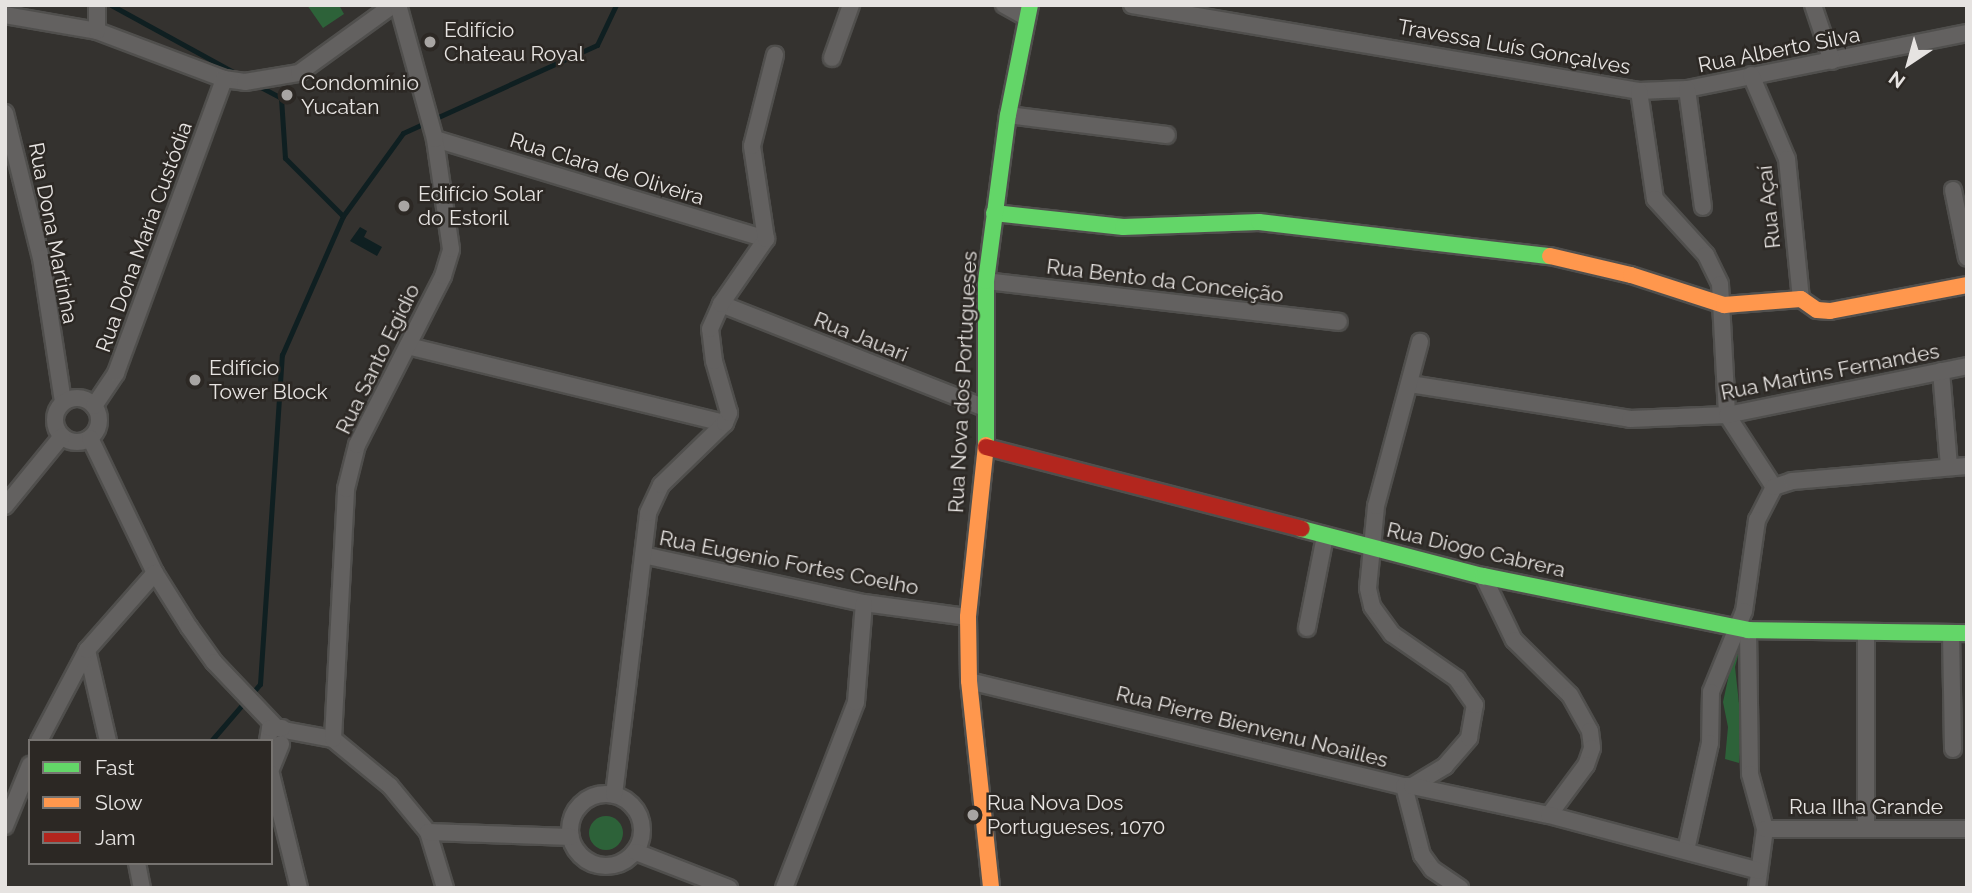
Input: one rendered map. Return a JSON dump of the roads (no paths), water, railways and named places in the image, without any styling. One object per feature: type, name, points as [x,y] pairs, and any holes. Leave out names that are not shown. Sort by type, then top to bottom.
[{"type":"street","points":[[97,5],[97,31]]},
{"type":"street","points":[[5,15],[97,31],[224,79],[272,80],[299,73],[396,5]]},
{"type":"street","name":"Rua Santo Egidio","points":[[333,739],[341,526],[346,489],[358,445],[443,276],[451,249],[435,139],[396,5]]},
{"type":"street","points":[[832,58],[850,5]]},
{"type":"street","points":[[1004,5],[1029,12]]},
{"type":"street","name":"Travessa Luís Gonçalves","points":[[1132,5],[1639,91]]},
{"type":"street","points":[[1813,5],[1832,61]]},
{"type":"street","name":"Rua Nova dos Portugueses","points":[[991,888],[969,681],[968,617],[986,447],[986,281],[1008,116],[1029,12]]},
{"type":"street","name":"Rua Alberto Silva","points":[[1639,91],[1687,89],[1967,33]]},
{"type":"street","points":[[614,795],[648,513],[657,491],[724,423],[728,401],[710,344],[710,329],[721,304],[766,239],[752,146],[775,55]]},
{"type":"street","name":"Rua Açaí","points":[[1751,75],[1787,159],[1801,299]]},
{"type":"street","name":"Rua Dona Maria Custódia","points":[[94,406],[116,373],[224,79]]},
{"type":"street","points":[[1687,89],[1703,207]]},
{"type":"street","points":[[1639,91],[1655,199],[1715,269],[1724,305],[1727,415],[1774,487]]},
{"type":"street","name":"Rua Dona Martinha","points":[[5,113],[22,165],[41,258],[63,402]]},
{"type":"street","points":[[1008,116],[1167,135]]},
{"type":"street","name":"Rua Clara de Oliveira","points":[[435,139],[766,239]]},
{"type":"street","points":[[1953,190],[1967,258]]},
{"type":"street","points":[[994,213],[1123,227],[1259,222],[1432,240],[1556,257],[1631,275],[1724,305],[1801,299],[1817,310],[1830,311],[1967,285]]},
{"type":"street","name":"Rua Bento da Conceição","points":[[986,281],[1339,322]]},
{"type":"street","name":"Rua Jauari","points":[[721,304],[985,408]]},
{"type":"street","points":[[1408,786],[1455,757],[1469,738],[1475,705],[1457,679],[1379,620],[1368,588],[1369,547],[1382,475],[1420,342]]},
{"type":"street","points":[[408,346],[724,423]]},
{"type":"street","name":"Rua Martins Fernandes","points":[[1410,384],[1630,419],[1727,415],[1967,366]]},
{"type":"street","points":[[1941,371],[1949,467]]},
{"type":"street","points":[[83,398],[94,406],[99,423],[90,438],[76,442],[62,436],[55,419],[63,402],[83,398]]},
{"type":"street","points":[[5,506],[62,436]]},
{"type":"street","points":[[90,438],[155,573],[214,662],[248,700],[275,739],[333,739],[390,786],[428,831],[444,888]]},
{"type":"street","name":"Rua Diogo Cabrera","points":[[986,447],[1483,576],[1743,629],[1959,633]]},
{"type":"street","points":[[1758,888],[1765,829],[1749,774],[1743,629],[1756,520],[1774,487],[1791,481],[1967,466]]},
{"type":"street","points":[[1307,628],[1325,536]]},
{"type":"street","name":"Rua Eugenio Fortes Coelho","points":[[643,555],[864,603],[968,617]]},
{"type":"street","points":[[40,739],[86,650],[155,573]]},
{"type":"street","points":[[1483,576],[1514,640],[1570,695],[1590,731],[1592,748],[1586,765],[1549,815]]},
{"type":"street","points":[[784,888],[856,702],[864,603]]},
{"type":"street","points":[[1686,850],[1710,743],[1712,692],[1743,629]]},
{"type":"street","points":[[1866,632],[1866,826]]},
{"type":"street","points":[[1953,749],[1959,633]]},
{"type":"street","points":[[86,650],[108,739]]},
{"type":"street","name":"Rua Pierre Bienvenu Noailles","points":[[969,681],[1408,786],[1422,855],[1432,869],[1460,888]]},
{"type":"street","points":[[5,826],[28,770]]},
{"type":"street","points":[[273,779],[299,888]]},
{"type":"street","points":[[1408,786],[1549,815],[1759,871]]},
{"type":"street","points":[[614,795],[638,812],[642,832],[636,852],[625,862],[598,866],[576,850],[571,837],[574,813],[581,803],[592,796],[614,795]]},
{"type":"street","name":"Rua Ilha Grande","points":[[1765,829],[1866,826],[1967,829]]},
{"type":"street","points":[[428,831],[571,837]]},
{"type":"street","points":[[636,852],[729,888]]},
{"type":"street","points":[[137,865],[142,888]]},
{"type":"waterway","points":[[111,5],[237,74]]},
{"type":"waterway","points":[[213,739],[260,684],[282,355],[343,216],[403,133],[597,45],[616,5]]},
{"type":"waterway","points":[[255,84],[281,98],[285,158],[343,216]]},
{"type":"place","name":"Edifício Chateau Royal","points":[[430,42]]},
{"type":"place","name":"Condomínio Yucatan","points":[[287,95]]},
{"type":"place","name":"Edifício Solar do Estoril","points":[[404,206]]},
{"type":"place","name":"Edifício Tower Block","points":[[195,380]]},
{"type":"place","name":"Rua Nova Dos Portugueses, 1070","points":[[973,815]]}]
